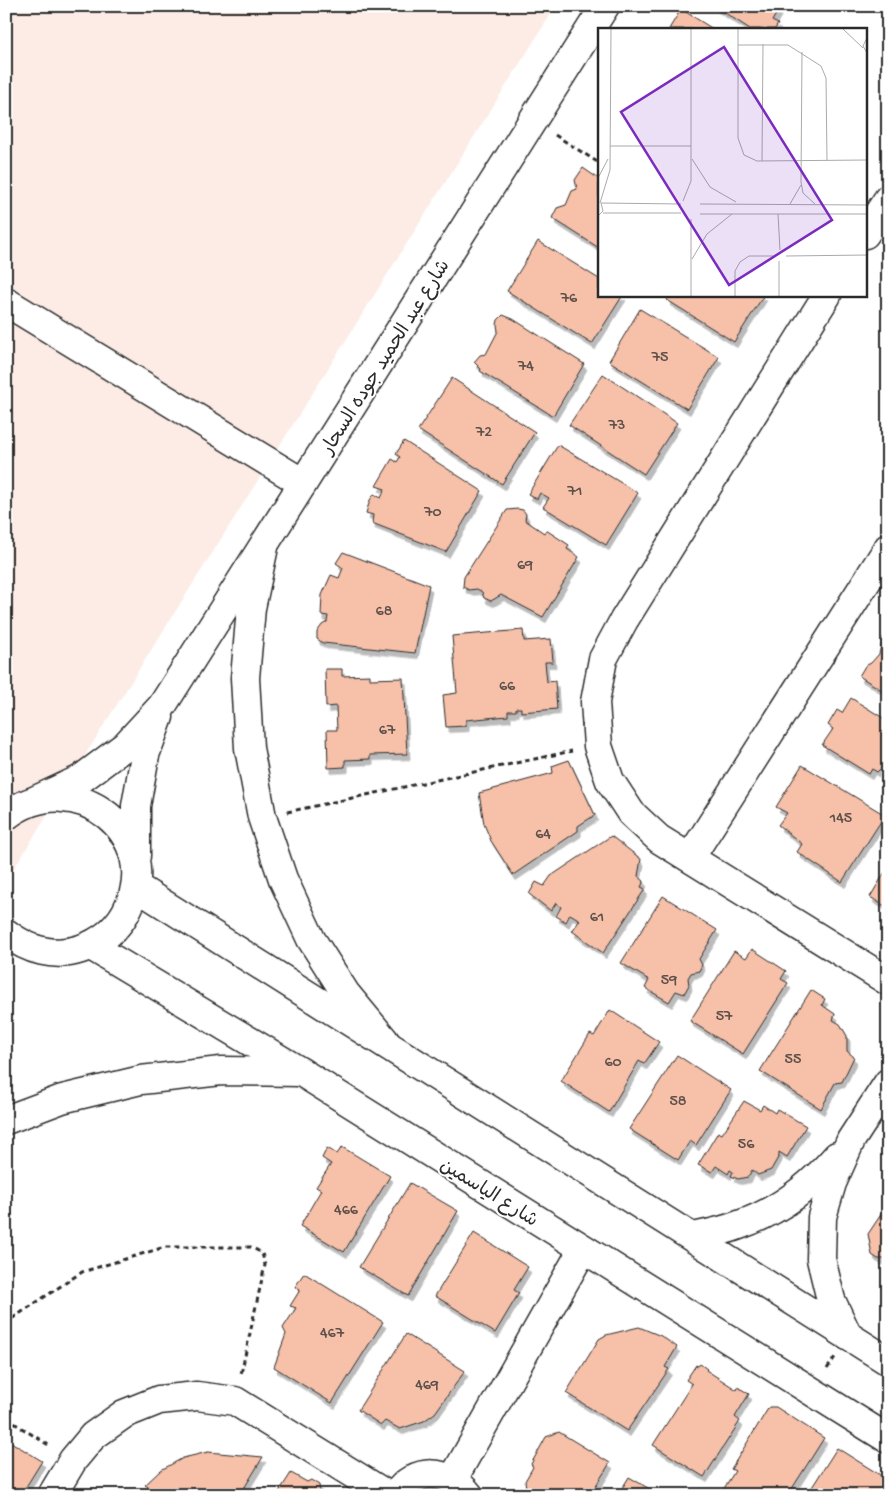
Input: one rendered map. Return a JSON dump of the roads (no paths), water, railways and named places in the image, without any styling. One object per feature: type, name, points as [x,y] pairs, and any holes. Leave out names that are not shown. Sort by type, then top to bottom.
[{"type":"street","name":"شارع عبد الحميد جوده السحار","points":[[16,806],[81,779],[125,746],[162,706],[605,6]]},
{"type":"street","points":[[866,232],[888,199]]},
{"type":"street","points":[[826,296],[624,620],[603,659],[595,702],[598,746],[610,781],[631,812],[659,839],[888,981]]},
{"type":"street","points":[[6,302],[303,484]]},
{"type":"street","points":[[264,546],[251,608],[245,678],[249,748],[262,817],[282,880],[311,939],[346,994],[388,1044]]},
{"type":"street","points":[[690,858],[888,548]]},
{"type":"street","name":"شارع عبد الحميد جوده السحار","points":[[10,945],[54,953],[73,952],[91,946],[108,936],[121,921],[130,904],[136,876],[136,806],[145,755],[162,706]]},
{"type":"street","points":[[16,806],[59,796],[81,800],[102,810],[118,825],[130,845],[136,876],[388,1044],[888,1361]]},
{"type":"street","name":"شارع الياسمين","points":[[91,946],[301,1072],[888,1440]]},
{"type":"street","points":[[6,1120],[62,1099],[141,1080],[221,1071],[301,1072]]},
{"type":"street","points":[[848,1336],[831,1300],[821,1260],[822,1217],[832,1183],[852,1140],[888,1082]]},
{"type":"street","points":[[694,1238],[739,1225],[782,1204],[820,1176],[852,1140]]},
{"type":"street","points":[[396,1495],[401,1487],[412,1479],[426,1474],[440,1474],[461,1487],[583,1249]]},
{"type":"street","points":[[52,1495],[73,1460],[94,1436],[124,1414],[159,1400],[198,1396],[235,1402],[387,1495]]}]
